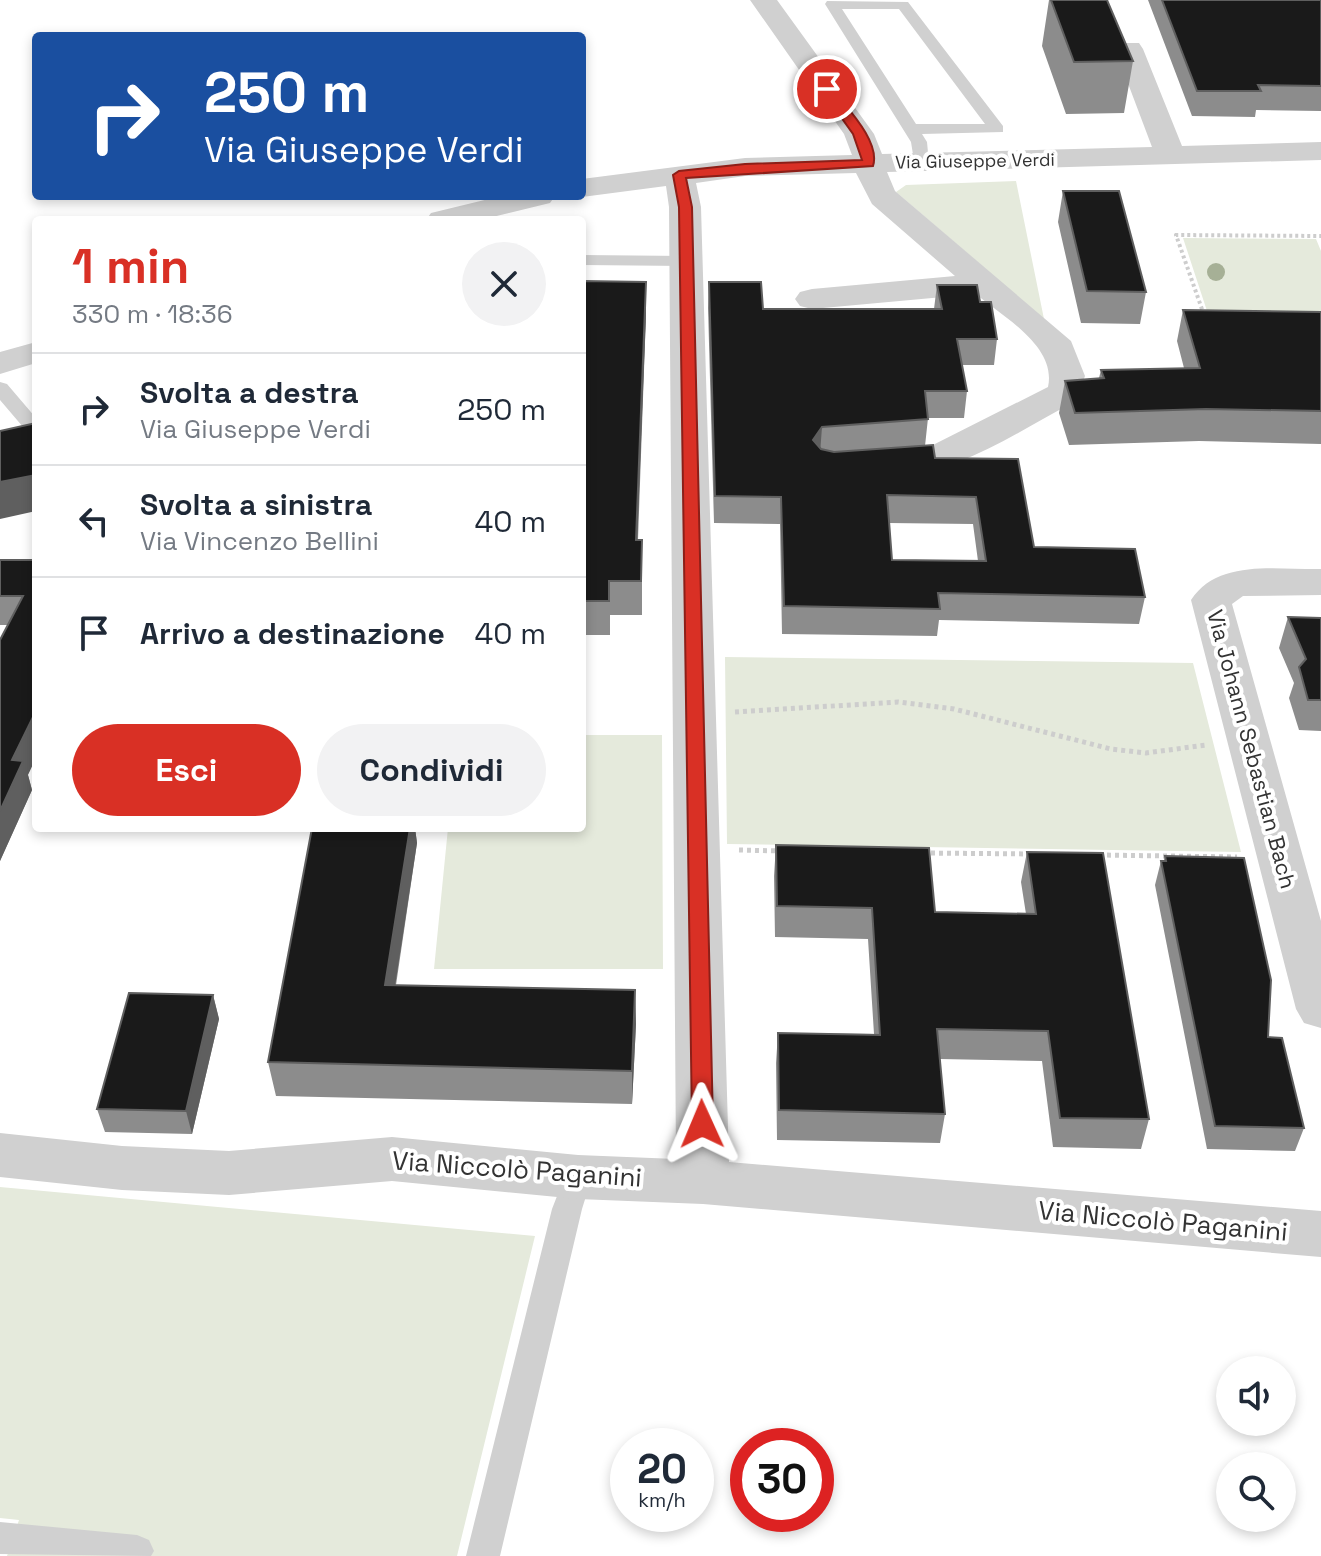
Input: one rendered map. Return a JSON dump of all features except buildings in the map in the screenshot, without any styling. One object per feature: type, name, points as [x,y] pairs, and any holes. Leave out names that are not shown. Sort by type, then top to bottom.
[{"type":"street","points":[[763,0],[859,134],[869,154],[872,182],[883,197],[1059,348],[1069,380],[1063,393],[933,460],[849,464]]},
{"type":"street","points":[[1129,49],[1171,156]]},
{"type":"street","name":"Via Giuseppe Verdi","points":[[586,187],[745,167],[1321,152]]},
{"type":"street","points":[[679,175],[685,207],[703,1182]]},
{"type":"street","points":[[458,216],[523,200]]},
{"type":"street","points":[[812,299],[986,283]]},
{"type":"street","points":[[0,364],[32,353]]},
{"type":"street","name":"Via Johann Sebastian Bach","points":[[1321,582],[1234,583],[1211,600],[1321,1009]]},
{"type":"street","name":"Via Niccolò Paganini","points":[[0,1155],[122,1168],[229,1173],[392,1159],[578,1177],[703,1182],[1321,1234]]},
{"type":"lane","points":[[911,129],[997,129],[903,5],[832,4],[919,142],[921,163]]},
{"type":"lane","points":[[586,260],[686,261]]},
{"type":"lane","points":[[0,388],[32,425]]},
{"type":"lane","points":[[483,1556],[567,1209],[578,1177]]},
{"type":"lane","points":[[0,1538],[137,1551]]},
{"type":"path","points":[[1218,315],[1203,315],[1176,235],[1321,236]]},
{"type":"path","points":[[694,707],[726,712],[898,702],[954,709],[1111,749],[1146,753],[1247,738]]},
{"type":"path","points":[[698,850],[793,851]]},
{"type":"path","points":[[919,853],[1045,854]]},
{"type":"path","points":[[1092,855],[1281,858]]},
{"type":"shaded area","points":[[1016,181],[1044,319],[896,192],[906,185]]},
{"type":"shaded area","points":[[1183,238],[1316,239],[1321,251],[1321,312],[1207,311]]},
{"type":"shaded area","points":[[725,657],[1193,663],[1241,852],[727,844]]},
{"type":"shaded area","points":[[586,735],[662,735],[663,969],[434,969],[448,832],[586,832]]},
{"type":"shaded area","points":[[0,1187],[535,1236],[457,1556],[7,1556],[19,1520],[0,1518]]},
{"type":"route","points":[[702,1124],[685,207],[679,175],[745,167],[868,163],[869,154],[859,134],[827,89]]}]
